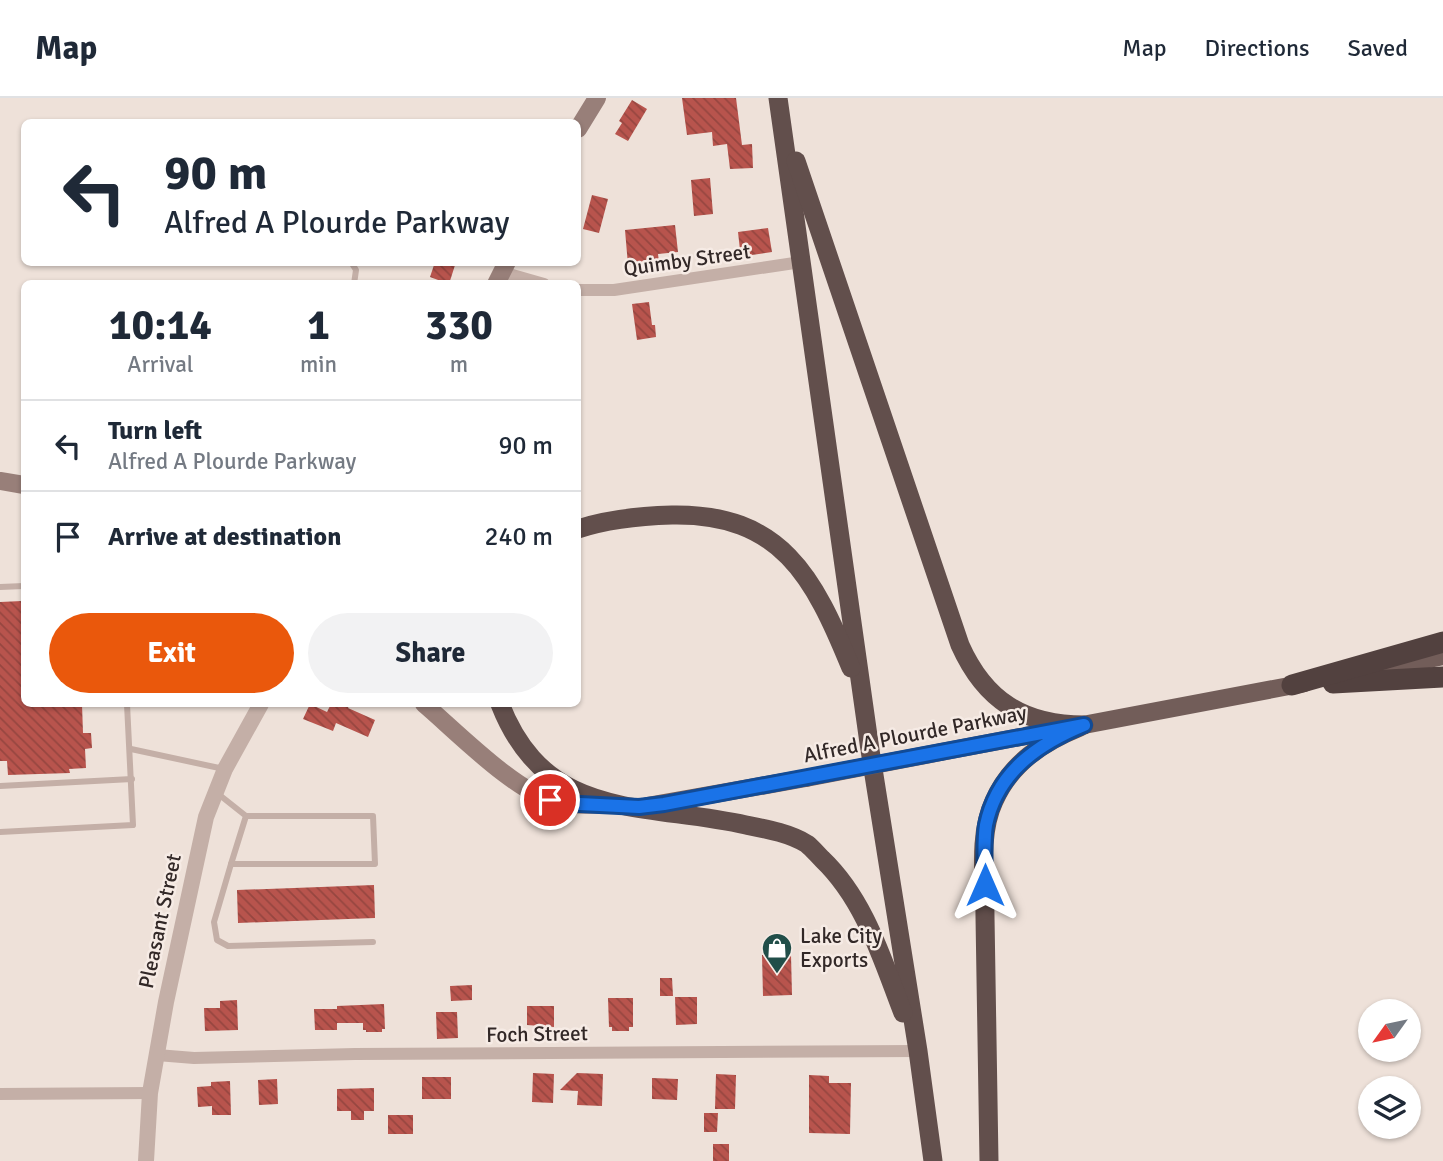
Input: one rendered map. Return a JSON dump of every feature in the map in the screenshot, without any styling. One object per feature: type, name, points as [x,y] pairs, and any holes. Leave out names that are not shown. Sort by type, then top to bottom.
[{"type":"highway","points":[[778,99],[862,695],[933,1161]]},
{"type":"highway","points":[[778,99],[859,352],[970,669],[989,691],[1016,712],[1043,722],[1084,725]]},
{"type":"highway","points":[[581,528],[599,522],[644,515],[705,516],[748,527],[767,538],[788,555],[805,575],[829,614],[862,695]]},
{"type":"highway","points":[[1292,685],[1443,642]]},
{"type":"highway","points":[[1292,685],[1443,677]]},
{"type":"highway","points":[[501,707],[515,737],[538,766],[579,794],[602,802],[720,819],[780,833],[807,844],[840,876],[865,916],[918,1051]]},
{"type":"highway","points":[[989,1161],[986,825],[993,802],[1021,762],[1046,742],[1084,725]]},
{"type":"main road","points":[[581,124],[597,98]]},
{"type":"main road","points":[[0,481],[21,484]]},
{"type":"main road","name":"Alfred A Plourde Parkway","points":[[428,707],[514,780],[539,794],[560,803],[626,806],[664,804],[806,778],[1443,656]]},
{"type":"street","name":"Quimby Street","points":[[581,290],[614,290],[801,262]]},
{"type":"street","points":[[502,273],[529,280]]},
{"type":"street","name":"Pleasant Street","points":[[146,1161],[150,1093],[193,870],[206,817],[225,769],[259,707]]},
{"type":"street","name":"Foch Street","points":[[157,1055],[194,1058],[355,1054],[918,1051]]},
{"type":"street","points":[[0,1094],[150,1093]]},
{"type":"lane","points":[[0,587],[21,586]]},
{"type":"lane","points":[[0,832],[133,825],[127,707]]},
{"type":"lane","points":[[131,749],[225,769]]},
{"type":"lane","points":[[0,786],[132,779]]},
{"type":"lane","points":[[215,792],[246,816],[373,816],[374,864],[231,864]]},
{"type":"lane","points":[[246,816],[214,922],[217,940],[228,946],[373,942]]},
{"type":"building","points":[[682,98],[736,98],[742,145],[752,144],[753,168],[730,169],[727,144],[713,146],[712,132],[687,135]]},
{"type":"building","points":[[632,100],[647,109],[628,141],[615,134],[622,123],[619,121]]},
{"type":"building","points":[[710,178],[713,214],[694,216],[691,180]]},
{"type":"building","points":[[592,195],[608,199],[599,233],[583,229]]},
{"type":"building","points":[[675,225],[678,252],[658,254],[659,262],[628,265],[625,230]]},
{"type":"building","points":[[768,228],[772,252],[745,256],[744,250],[740,250],[738,232]]},
{"type":"building","points":[[434,266],[455,266],[450,280],[430,277]]},
{"type":"building","points":[[649,302],[656,337],[637,340],[632,304]]},
{"type":"building","points":[[21,601],[21,707],[82,707],[83,733],[91,733],[92,748],[85,749],[86,768],[69,769],[70,773],[8,775],[7,761],[0,761],[0,602]]},
{"type":"building","points":[[309,707],[327,712],[330,707],[348,707],[375,720],[368,737],[336,723],[333,731],[303,719]]},
{"type":"building","points":[[374,885],[375,918],[238,923],[237,890]]},
{"type":"building","name":"Lake City Exports","points":[[762,955],[791,955],[792,995],[763,996]]},
{"type":"building","points":[[660,978],[672,978],[673,996],[660,996]]},
{"type":"building","points":[[472,985],[472,1000],[451,1001],[450,986]]},
{"type":"building","points":[[675,997],[697,997],[697,1024],[676,1025]]},
{"type":"building","points":[[608,998],[633,998],[633,1027],[629,1027],[629,1031],[612,1031],[612,1027],[609,1027]]},
{"type":"building","points":[[237,1000],[238,1030],[205,1031],[204,1008],[220,1008],[220,1001]]},
{"type":"building","points":[[384,1004],[385,1029],[382,1029],[382,1032],[366,1032],[363,1030],[363,1023],[337,1023],[337,1030],[315,1030],[314,1009]]},
{"type":"building","points":[[527,1006],[554,1006],[554,1027],[527,1025]]},
{"type":"building","points":[[436,1012],[457,1012],[458,1038],[437,1039]]},
{"type":"building","points":[[533,1073],[554,1074],[553,1103],[532,1102]]},
{"type":"building","points":[[577,1073],[603,1074],[602,1106],[577,1105],[578,1091],[560,1090]]},
{"type":"building","points":[[716,1074],[736,1075],[735,1109],[715,1109]]},
{"type":"building","points":[[809,1075],[829,1076],[829,1083],[851,1083],[850,1134],[809,1133]]},
{"type":"building","points":[[422,1077],[451,1077],[451,1099],[422,1099]]},
{"type":"building","points":[[652,1078],[678,1079],[677,1100],[652,1099]]},
{"type":"building","points":[[277,1079],[278,1104],[259,1105],[258,1080]]},
{"type":"building","points":[[230,1081],[231,1115],[212,1115],[212,1106],[198,1107],[197,1087],[211,1086],[211,1082]]},
{"type":"building","points":[[374,1088],[374,1111],[364,1111],[364,1120],[351,1120],[351,1111],[337,1111],[337,1089]]},
{"type":"building","points":[[704,1113],[718,1113],[717,1132],[704,1132]]},
{"type":"building","points":[[388,1115],[413,1115],[413,1134],[388,1134]]},
{"type":"building","points":[[713,1144],[729,1144],[729,1161],[713,1161]]},
{"type":"place","name":"Lake City Exports","points":[[777,975]]},
{"type":"route","points":[[550,800],[560,803],[639,807],[664,804],[1084,725],[1046,742],[1021,762],[1002,786],[993,802],[986,825],[985,885]]}]
